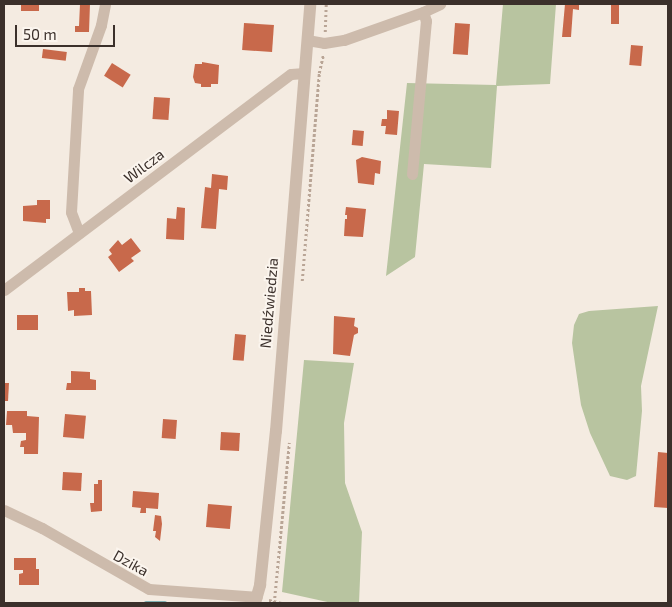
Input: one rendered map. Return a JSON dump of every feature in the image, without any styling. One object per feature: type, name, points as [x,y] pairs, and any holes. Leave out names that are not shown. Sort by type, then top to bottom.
[{"type":"street","points":[[79,233],[71,212],[78,89],[101,25],[105,4]]},
{"type":"street","name":"Niedźwiedzia","points":[[256,600],[276,431],[310,4]]},
{"type":"street","points":[[307,40],[324,43],[344,40],[423,12],[440,4]]},
{"type":"street","points":[[412,174],[426,21],[423,12]]},
{"type":"street","name":"Wilcza","points":[[4,290],[292,74],[304,74]]},
{"type":"street","name":"Dzika","points":[[4,510],[42,528],[149,589],[256,600]]},
{"type":"path","points":[[302,282],[326,4]]},
{"type":"path","points":[[282,603],[275,602],[289,442]]},
{"type":"green space","points":[[503,4],[556,4],[550,84],[497,86],[491,168],[424,164],[415,257],[386,276],[407,83],[496,85]]},
{"type":"green space","points":[[658,306],[641,386],[642,411],[636,476],[627,480],[610,476],[590,433],[581,405],[572,343],[574,325],[579,314],[589,311]]},
{"type":"green space","points":[[304,360],[354,363],[344,423],[345,483],[362,532],[359,603],[332,603],[282,592]]},
{"type":"building","points":[[21,4],[39,4],[39,11],[21,11]]},
{"type":"building","points":[[80,4],[90,4],[89,32],[75,32],[75,26],[79,26]]},
{"type":"building","points":[[565,4],[579,4],[579,10],[573,9],[571,37],[562,37]]},
{"type":"building","points":[[611,4],[619,4],[619,24],[611,24]]},
{"type":"building","points":[[244,23],[274,25],[272,52],[242,50]]},
{"type":"building","points":[[455,23],[470,24],[468,55],[453,54]]},
{"type":"building","points":[[631,45],[643,46],[641,66],[629,65]]},
{"type":"building","points":[[43,49],[67,52],[66,61],[42,58]]},
{"type":"building","points":[[202,62],[219,65],[218,84],[211,84],[211,87],[201,87],[201,84],[195,83],[193,77],[195,64],[202,64]]},
{"type":"building","points":[[112,63],[131,75],[123,87],[104,76]]},
{"type":"building","points":[[154,97],[170,98],[168,120],[152,119]]},
{"type":"building","points":[[387,110],[399,111],[397,135],[385,134],[386,126],[381,126],[382,119],[387,119]]},
{"type":"building","points":[[353,130],[364,131],[363,146],[352,145]]},
{"type":"building","points":[[362,157],[381,161],[380,174],[375,173],[374,185],[358,183],[356,160]]},
{"type":"building","points":[[212,174],[228,176],[227,190],[219,189],[216,229],[201,228],[205,187],[211,188]]},
{"type":"building","points":[[37,200],[50,200],[50,219],[46,219],[46,223],[23,221],[23,206],[37,205]]},
{"type":"building","points":[[177,207],[185,208],[184,240],[166,239],[167,218],[176,219]]},
{"type":"building","points":[[346,207],[366,209],[363,237],[344,236],[345,219],[347,219],[347,215],[345,215]]},
{"type":"building","points":[[131,238],[141,251],[131,258],[134,261],[119,272],[108,257],[112,254],[109,250],[118,240],[122,245]]},
{"type":"building","points":[[79,288],[91,291],[92,315],[74,316],[74,310],[68,311],[67,292],[79,292]]},
{"type":"building","points":[[17,315],[38,315],[38,330],[17,330]]},
{"type":"building","points":[[334,316],[355,318],[354,326],[358,328],[358,333],[354,335],[350,356],[333,354]]},
{"type":"building","points":[[235,334],[246,335],[244,361],[233,360]]},
{"type":"building","points":[[71,371],[90,372],[90,379],[96,380],[96,390],[66,390],[67,383],[71,383]]},
{"type":"building","points":[[4,383],[9,383],[8,401],[4,401]]},
{"type":"building","points":[[7,411],[27,411],[27,416],[39,417],[38,454],[24,454],[24,447],[20,447],[21,441],[26,440],[26,433],[13,433],[12,425],[6,425]]},
{"type":"building","points":[[65,414],[86,416],[84,439],[63,437]]},
{"type":"building","points":[[163,419],[177,420],[176,439],[162,438]]},
{"type":"building","points":[[221,432],[240,433],[239,451],[220,450]]},
{"type":"building","points":[[658,452],[668,453],[668,508],[654,507]]},
{"type":"building","points":[[63,472],[82,473],[81,491],[62,490]]},
{"type":"building","points":[[98,480],[102,480],[102,511],[91,512],[90,503],[94,503],[94,484],[98,484]]},
{"type":"building","points":[[133,491],[159,493],[158,509],[146,508],[146,513],[140,513],[141,508],[132,507]]},
{"type":"building","points":[[208,504],[232,506],[230,529],[206,527]]},
{"type":"building","points":[[155,515],[161,516],[160,541],[155,537],[156,531],[153,531]]},
{"type":"building","points":[[14,558],[36,558],[36,569],[39,569],[39,585],[19,585],[19,574],[23,573],[23,570],[14,570]]},
{"type":"waterway","points":[[146,603],[165,603]]}]
